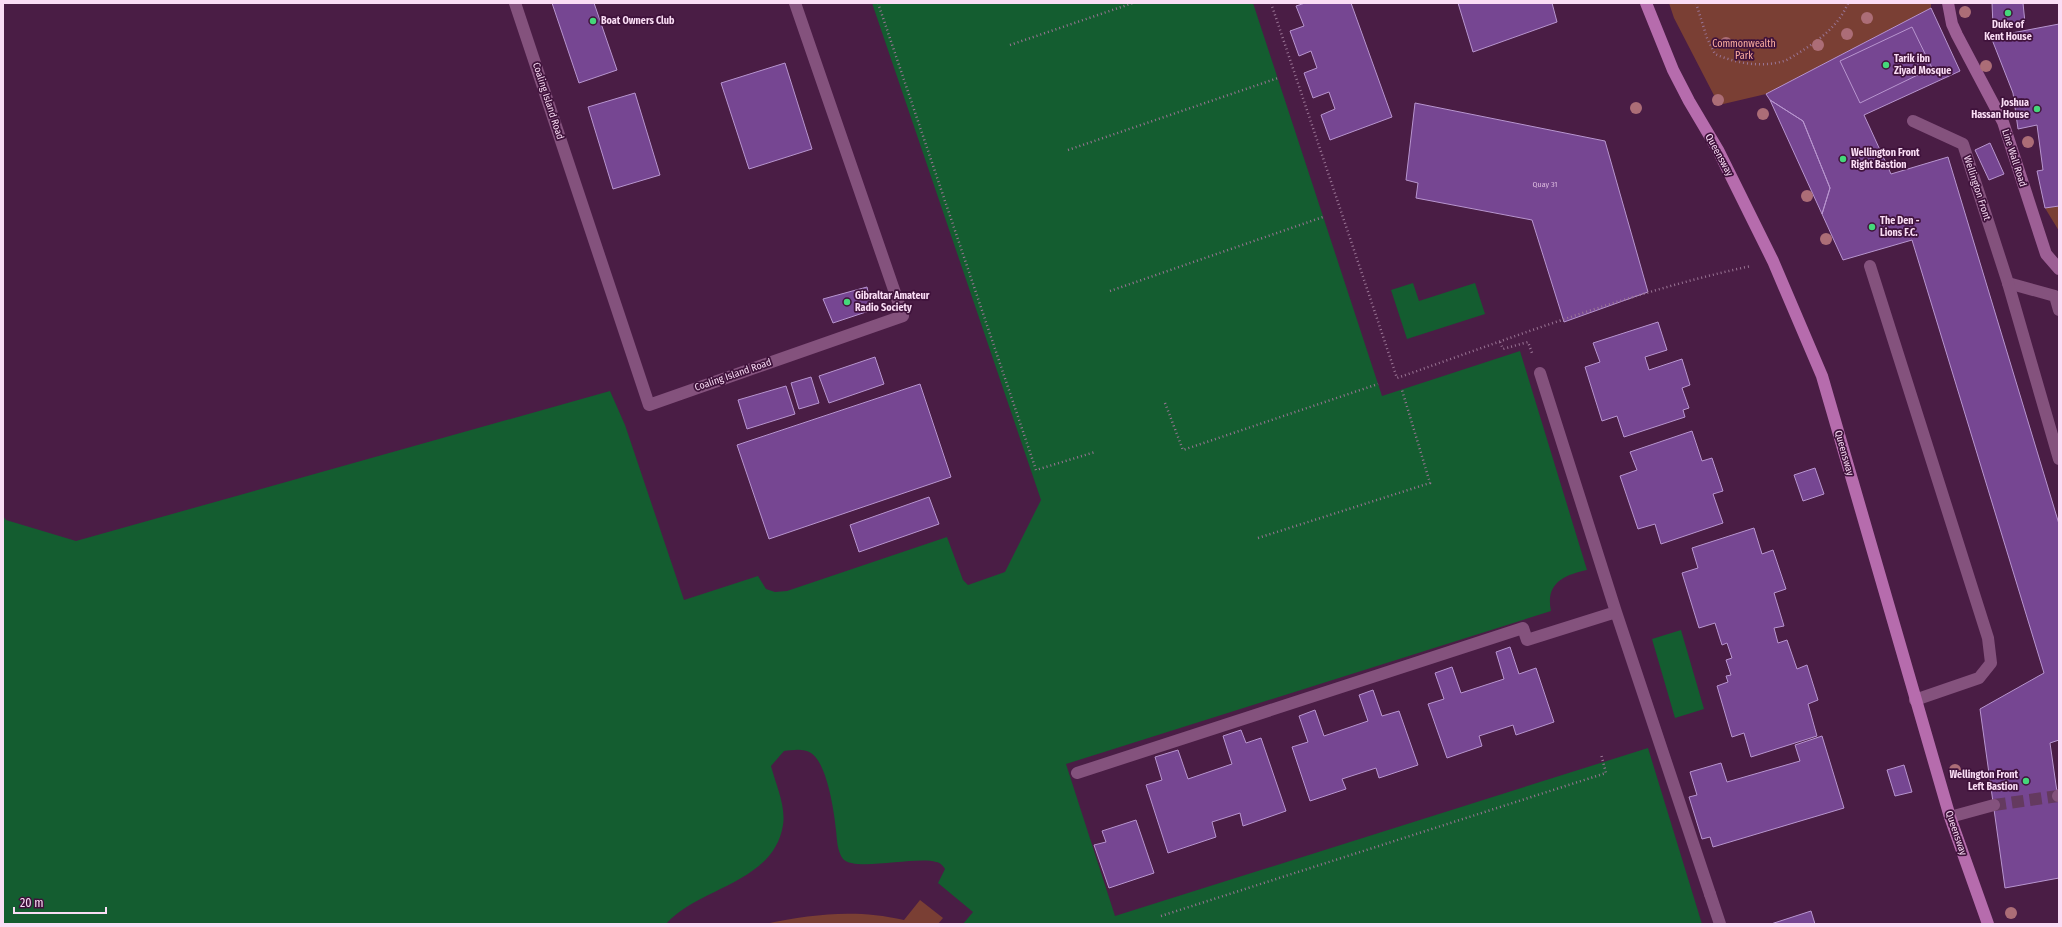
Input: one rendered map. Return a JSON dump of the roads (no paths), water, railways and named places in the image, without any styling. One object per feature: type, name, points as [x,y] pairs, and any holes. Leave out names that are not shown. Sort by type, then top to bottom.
[{"type":"main road","name":"Queensway","points":[[1646,3],[1673,70],[1688,101],[1718,150],[1773,261],[1822,376],[1950,817],[1988,924]]},
{"type":"street","name":"Coaling Island Road","points":[[515,3],[649,404],[904,316],[795,3]]},
{"type":"street","name":"Line Wall Road","points":[[1948,3],[1952,24],[2002,122],[2046,254],[2059,269]]},
{"type":"street","name":"Wellington Front","points":[[1913,121],[1963,144],[2008,283],[2059,459]]},
{"type":"street","points":[[1870,266],[1988,638],[1991,664],[1979,678],[1915,700]]},
{"type":"street","points":[[2008,283],[2055,296],[2059,310]]},
{"type":"street","points":[[1540,373],[1616,612],[1720,924]]},
{"type":"street","points":[[1077,773],[1523,628],[1527,640],[1616,612]]},
{"type":"street","points":[[1950,817],[1994,805]]},
{"type":"tunnel","points":[[1994,805],[2058,796]]},
{"type":"place","name":"Duke of Kent House","points":[[2008,13]]},
{"type":"place","name":"Boat Owners Club","points":[[593,21]]},
{"type":"place","name":"Tarik ibn Ziyad Mosque","points":[[1886,65]]},
{"type":"place","name":"Joshua Hassan House","points":[[2037,109]]},
{"type":"place","name":"Wellington Front Right Bastion","points":[[1843,159]]},
{"type":"place","name":"The Den - Lions F.C.","points":[[1872,227]]},
{"type":"place","name":"Gibraltar Amateur Radio Society","points":[[847,302]]},
{"type":"place","name":"Wellington Front Left Bastion","points":[[2026,781]]},
{"type":"park label","name":"Commonwealth Park","points":[[1744,50]]}]
